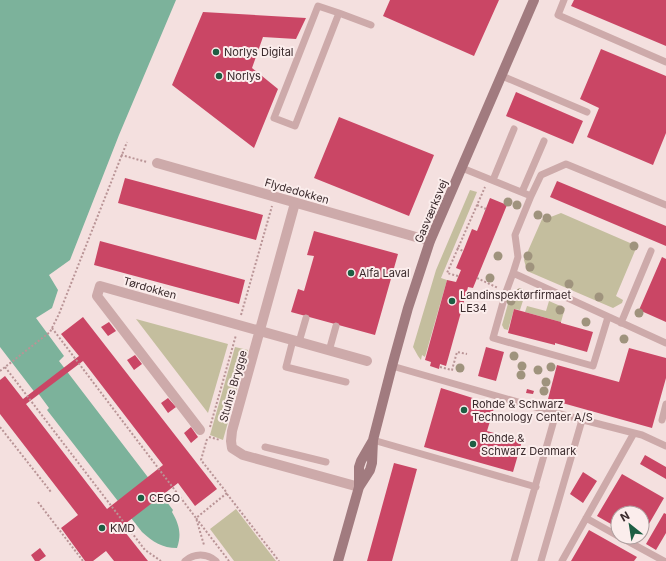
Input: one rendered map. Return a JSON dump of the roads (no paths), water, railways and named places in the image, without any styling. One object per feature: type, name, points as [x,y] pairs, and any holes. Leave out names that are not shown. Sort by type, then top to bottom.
[{"type":"street","name":"Gasværksvej","points":[[338,561],[359,487],[359,467],[373,440],[408,308],[430,241],[534,0]]},
{"type":"street","name":"Flydedokken","points":[[157,163],[430,241]]},
{"type":"street","name":"Stuhrs Brygge","points":[[295,203],[230,441],[232,448],[242,455],[359,487]]},
{"type":"street","name":"Tørdokken","points":[[205,429],[97,296],[100,286],[367,361]]},
{"type":"lane","points":[[564,0],[558,15],[666,62]]},
{"type":"lane","points":[[339,13],[295,126],[274,118],[318,6],[339,13],[371,25]]},
{"type":"lane","points":[[502,76],[588,112]]},
{"type":"lane","points":[[491,179],[514,129]]},
{"type":"lane","points":[[522,192],[544,140]]},
{"type":"lane","points":[[608,317],[593,366],[493,338],[518,257],[515,235],[541,175],[566,164],[666,205]]},
{"type":"lane","points":[[462,168],[531,196]]},
{"type":"lane","points":[[621,322],[651,251]]},
{"type":"lane","points":[[513,273],[666,343]]},
{"type":"lane","points":[[306,318],[286,367],[346,382]]},
{"type":"lane","points":[[329,351],[336,326]]},
{"type":"lane","points":[[392,366],[582,420],[642,435],[666,446]]},
{"type":"lane","points":[[662,420],[666,404]]},
{"type":"lane","points":[[514,561],[556,412]]},
{"type":"lane","points":[[541,561],[582,420]]},
{"type":"lane","points":[[562,561],[634,433]]},
{"type":"lane","points":[[373,440],[536,487]]},
{"type":"lane","points":[[265,447],[326,462]]},
{"type":"lane","points":[[586,518],[610,531]]},
{"type":"lane","points":[[635,545],[664,561]]},
{"type":"lane","points":[[185,561],[195,556],[203,555],[211,557],[216,561]]},
{"type":"place","name":"Norlys Digital","points":[[216,52]]},
{"type":"place","name":"Norlys","points":[[219,76]]},
{"type":"place","name":"Alfa Laval","points":[[351,273]]},
{"type":"place","name":"Landinspektørfirmaet LE34","points":[[452,301]]},
{"type":"place","name":"Rohde & Schwarz Technology Center A/S","points":[[464,410]]},
{"type":"place","name":"Rohde & Schwarz Denmark","points":[[473,444]]},
{"type":"place","name":"CEGO","points":[[141,498]]},
{"type":"place","name":"KMD","points":[[102,528]]}]
